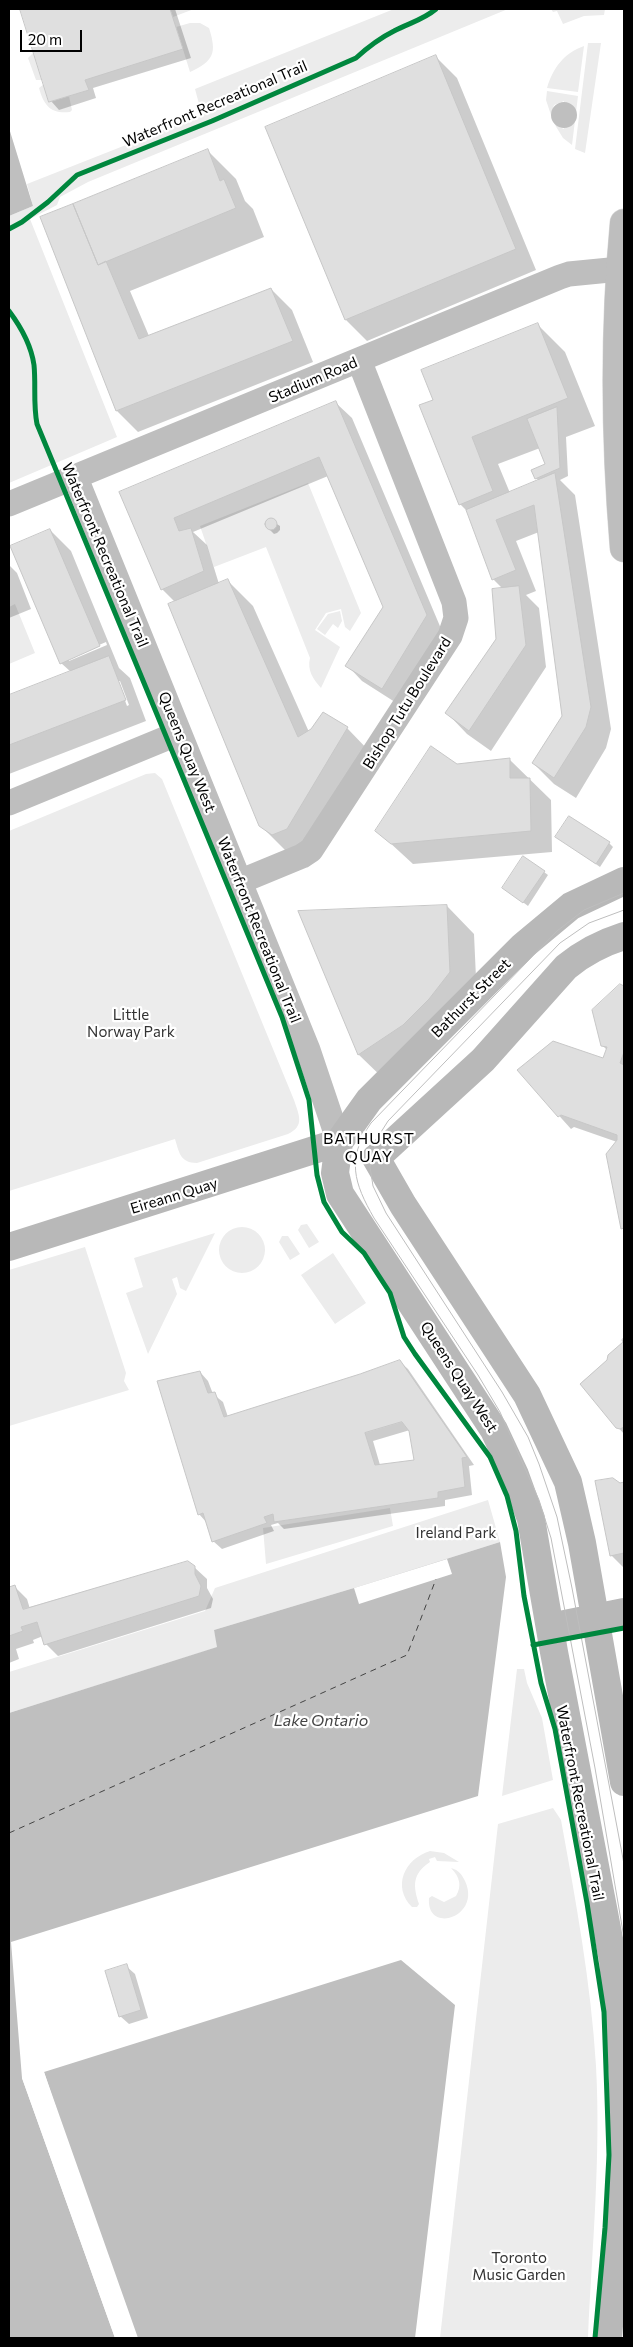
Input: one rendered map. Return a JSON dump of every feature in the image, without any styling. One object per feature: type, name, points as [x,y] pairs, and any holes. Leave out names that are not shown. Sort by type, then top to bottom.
[{"type":"highway","points":[[624,223],[618,312],[618,419],[624,548]]},
{"type":"street","name":"Stadium Road","points":[[9,504],[560,277],[569,274],[620,269]]},
{"type":"street","name":"Bishop Tutu Boulevard","points":[[239,882],[302,856],[311,850],[450,636],[456,618],[454,602],[359,360]]},
{"type":"street","name":"Queens Quay West","points":[[75,476],[308,1050],[339,1142],[335,1173],[340,1194],[494,1430],[515,1475],[531,1519],[611,1950],[619,2033],[623,2078],[623,2153],[608,2338]]},
{"type":"street","points":[[9,803],[179,733]]},
{"type":"street","name":"Bathurst Street","points":[[339,1142],[369,1100],[523,946],[571,906],[624,881]]},
{"type":"street","points":[[376,1158],[483,1060],[566,967],[581,955],[600,944],[624,936]]},
{"type":"street","points":[[339,1142],[376,1158],[403,1205],[527,1395],[568,1482],[582,1543],[624,1782]]},
{"type":"street","name":"Eireann Quay","points":[[9,1248],[339,1142]]},
{"type":"street","points":[[550,1627],[624,1612]]},
{"type":"green space","points":[[170,9],[194,9],[173,17]]},
{"type":"green space","points":[[394,9],[508,9],[88,182],[60,197],[57,205],[30,219],[117,437],[9,483],[9,216],[33,206],[27,184],[202,115],[195,89]]},
{"type":"green space","points":[[551,9],[605,9],[604,15],[584,16],[563,24],[557,11],[553,12]]},
{"type":"green space","points":[[190,23],[200,23],[209,28],[213,50],[209,60],[190,72],[176,27]]},
{"type":"green space","points":[[588,43],[601,43],[585,153],[575,149]]},
{"type":"green space","points":[[584,46],[578,92],[547,88],[552,74],[560,62]]},
{"type":"green space","points":[[34,52],[42,80],[36,80],[28,58]]},
{"type":"green space","points":[[44,84],[50,102],[69,96],[72,110],[70,112],[58,112],[49,108],[43,100],[39,88]]},
{"type":"green space","points":[[547,91],[578,96],[572,145],[563,138],[555,125],[564,129],[564,101],[554,105],[551,115],[546,100]]},
{"type":"green space","points":[[308,483],[361,613],[350,631],[345,627],[341,609],[326,613],[315,630],[340,647],[321,688],[311,674],[310,658],[266,547],[214,567],[200,526]]},
{"type":"green space","points":[[15,604],[35,653],[9,664],[9,607]]},
{"type":"green space","points":[[340,611],[342,621],[338,628],[333,624],[325,635],[317,629],[328,614]]},
{"type":"green space","name":"Little Norway Park","points":[[155,773],[162,779],[294,1100],[299,1115],[299,1124],[288,1134],[197,1163],[191,1163],[181,1156],[175,1139],[9,1191],[9,831],[146,774]]},
{"type":"green space","points":[[307,1224],[319,1242],[309,1248],[298,1230],[301,1225]]},
{"type":"green space","points":[[237,1227],[247,1227],[261,1237],[265,1250],[261,1263],[255,1269],[247,1273],[237,1273],[223,1263],[219,1255],[219,1245],[229,1231]]},
{"type":"green space","points":[[215,1233],[186,1291],[180,1288],[177,1277],[172,1279],[177,1294],[148,1354],[126,1293],[143,1287],[134,1258]]},
{"type":"green space","points":[[282,1236],[288,1236],[300,1254],[290,1260],[279,1242]]},
{"type":"green space","points":[[85,1247],[126,1373],[124,1381],[129,1390],[9,1426],[9,1270]]},
{"type":"green space","points":[[333,1253],[366,1303],[335,1324],[301,1275]]},
{"type":"green space","name":"Ireland Park","points":[[488,1500],[500,1542],[214,1630],[218,1647],[9,1713],[9,1672],[205,1611],[215,1588]]},
{"type":"green space","points":[[390,1508],[393,1526],[266,1564],[263,1528]]},
{"type":"green space","points":[[517,1669],[524,1669],[527,1683],[542,1718],[553,1780],[502,1796]]},
{"type":"green space","name":"Toronto Music Garden","points":[[553,1808],[561,1820],[587,1973],[594,2035],[597,2100],[597,2168],[588,2338],[440,2338],[498,1824]]},
{"type":"green space","points":[[430,1851],[444,1853],[459,1862],[437,1861],[435,1857],[429,1859],[430,1862],[417,1876],[415,1886],[419,1904],[417,1907],[412,1907],[403,1891],[404,1874],[413,1860]]},
{"type":"green space","points":[[451,1868],[458,1871],[463,1877],[468,1894],[466,1904],[460,1912],[452,1917],[444,1918],[436,1916],[430,1909],[429,1898],[432,1896],[444,1902],[456,1896],[459,1882]]},
{"type":"water","points":[[564,102],[573,106],[577,115],[573,124],[564,128],[555,124],[551,115],[555,106]]},
{"type":"water","points":[[9,128],[33,206],[9,216]]},
{"type":"water","name":"Lake Ontario","points":[[500,1542],[506,1577],[478,1796],[11,1942],[22,2078],[115,2338],[9,2338],[9,1713],[217,1647],[214,1630]]},
{"type":"water","points":[[401,1960],[455,2005],[415,2338],[138,2338],[44,2072]]},
{"type":"pier","points":[[447,1559],[452,1574],[359,1604],[354,1588]]},
{"type":"pier","points":[[44,2072],[137,2338],[135,2338],[41,2073]]},
{"type":"pier","points":[[25,2077],[118,2338],[115,2338],[22,2078]]},
{"type":"building","points":[[20,9],[170,9],[183,49],[85,80],[89,90],[49,102]]},
{"type":"building","points":[[436,55],[516,249],[345,320],[265,127]]},
{"type":"building","points":[[208,149],[220,181],[224,179],[236,208],[98,265],[73,204]]},
{"type":"building","points":[[73,204],[98,265],[106,261],[139,339],[271,288],[293,341],[116,411],[40,217]]},
{"type":"building","points":[[538,323],[568,398],[472,437],[493,491],[459,505],[419,405],[433,400],[421,370]]},
{"type":"building","points":[[336,401],[427,615],[382,689],[345,666],[383,607],[319,457],[174,518],[179,531],[191,528],[204,571],[161,590],[119,492]]},
{"type":"building","points":[[557,407],[560,468],[535,479],[531,470],[545,464],[527,419]]},
{"type":"building","points":[[555,473],[591,707],[586,727],[554,778],[532,763],[562,716],[534,505],[496,520],[516,570],[492,580],[466,510]]},
{"type":"building","points":[[269,518],[273,518],[277,524],[273,530],[269,530],[265,526],[265,522]]},
{"type":"building","points":[[50,529],[100,646],[60,664],[10,546]]},
{"type":"building","points":[[228,579],[298,737],[311,729],[323,712],[348,727],[287,829],[272,835],[259,826],[168,604]]},
{"type":"building","points":[[519,586],[526,645],[469,731],[445,713],[496,639],[492,589]]},
{"type":"building","points":[[109,656],[126,700],[9,745],[9,695]]},
{"type":"building","points":[[431,746],[457,764],[510,758],[510,778],[530,778],[531,831],[391,844],[375,831]]},
{"type":"building","points":[[569,816],[610,842],[596,864],[555,837]]},
{"type":"building","points":[[523,856],[545,871],[523,903],[502,888]]},
{"type":"building","points":[[447,905],[450,972],[429,999],[403,1025],[358,1055],[298,911]]},
{"type":"building","points":[[620,984],[624,986],[624,1052],[620,1063],[624,1065],[624,1228],[621,1229],[606,1154],[617,1140],[617,1135],[561,1115],[558,1117],[517,1070],[553,1041],[603,1058],[607,1047],[601,1046],[592,1010]]},
{"type":"building","points":[[624,1338],[624,1427],[620,1429],[616,1428],[580,1384],[607,1360],[608,1355],[623,1342]]},
{"type":"building","points":[[400,1360],[467,1457],[462,1458],[465,1487],[438,1492],[438,1498],[274,1522],[273,1514],[264,1517],[267,1523],[212,1542],[203,1513],[198,1515],[157,1381],[200,1371],[208,1393],[215,1392],[224,1417]],"holes":[[[402,1422],[409,1431],[414,1460],[375,1465],[365,1433]]]},
{"type":"building","points":[[613,1478],[620,1483],[624,1482],[624,1553],[610,1556],[595,1481]]},
{"type":"building","points":[[188,1561],[195,1566],[195,1574],[201,1586],[199,1596],[44,1645],[37,1622],[21,1627],[23,1631],[9,1636],[9,1587],[15,1585],[23,1609]]},
{"type":"building","points":[[127,1964],[141,2010],[119,2017],[105,1971]]},
{"type":"ferry route","points":[[9,1833],[407,1655],[436,1579]]},
{"type":"tram line","points":[[624,893],[584,910],[557,931],[371,1123],[358,1148],[356,1160],[358,1182],[367,1205],[500,1412],[539,1500],[551,1538],[595,1768],[624,1938]]},
{"type":"tram line","points":[[624,910],[589,923],[560,943],[388,1121],[376,1140],[370,1167],[373,1186],[386,1213],[502,1392],[528,1437],[539,1464],[557,1517],[624,1864]]},
{"type":"cycle path","name":"Waterfront Recreational Trail","points":[[9,229],[22,222],[48,202],[77,175],[212,121],[356,58],[384,37],[421,19],[436,9]]},
{"type":"cycle path","name":"Waterfront Recreational Trail","points":[[9,311],[25,336],[33,357],[37,424],[282,1017],[309,1100],[317,1175],[324,1202],[342,1232],[364,1253],[390,1293],[404,1337],[490,1457],[507,1496],[516,1531],[524,1596],[541,1683],[555,1729],[587,1903],[604,2012],[609,2155],[605,2228],[595,2338]]},
{"type":"cycle path","points":[[533,1645],[624,1628]]},
{"type":"district","name":"BATHURST QUAY","points":[[369,1148]]}]
